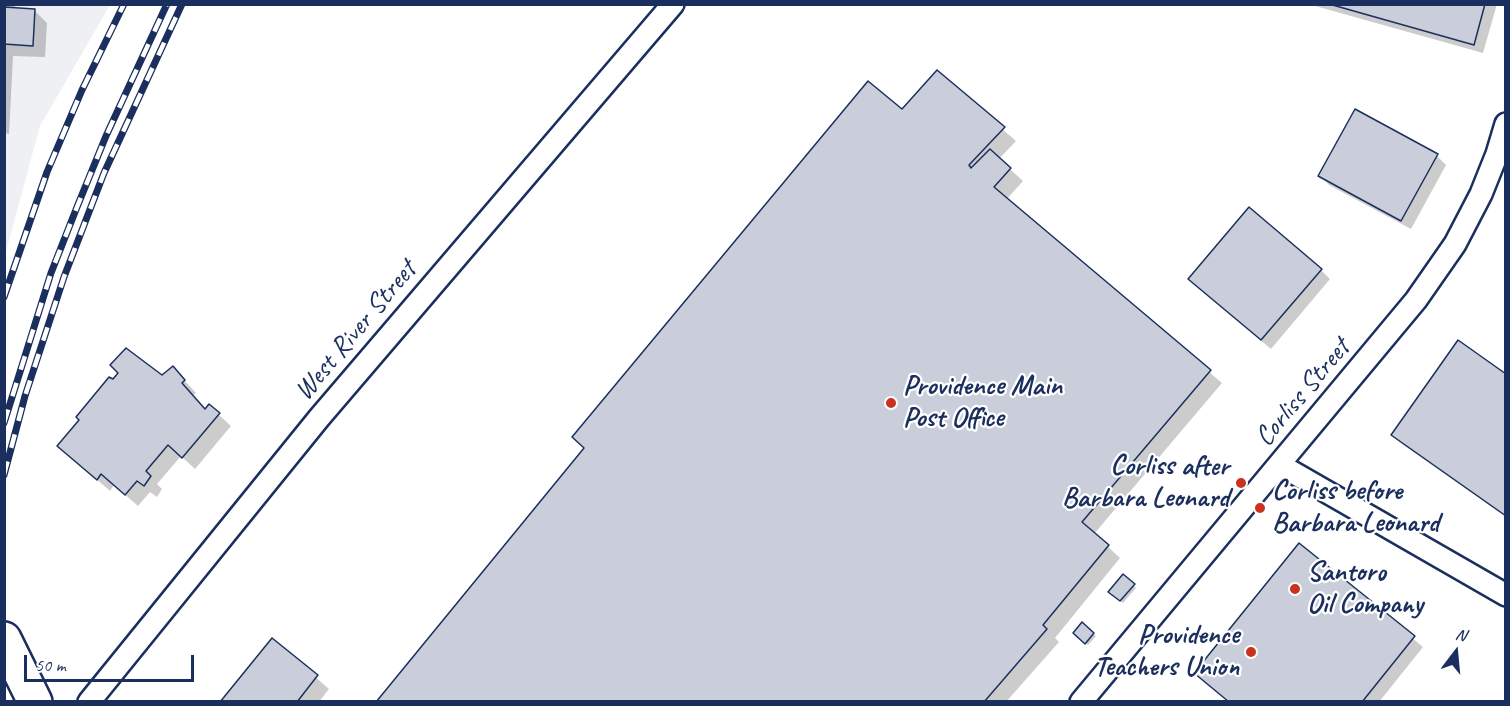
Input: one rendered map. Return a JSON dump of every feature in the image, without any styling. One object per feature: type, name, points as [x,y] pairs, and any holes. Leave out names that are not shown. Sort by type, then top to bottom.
[{"type":"main road","points":[[4,639],[35,702]]},
{"type":"street","name":"West River Street","points":[[89,702],[318,418],[673,4]]},
{"type":"street","name":"Corliss Street","points":[[1081,702],[1394,328],[1455,244],[1481,194],[1506,124]]},
{"type":"street","points":[[1280,465],[1506,595]]},
{"type":"shaded area","points":[[5,5],[110,5],[40,126],[5,255]]},
{"type":"building","points":[[1329,4],[1485,4],[1474,45]]},
{"type":"building","points":[[4,7],[35,9],[33,46],[4,44]]},
{"type":"building","name":"Providence Main Post Office","points":[[937,70],[1005,127],[969,165],[971,168],[990,149],[1011,168],[994,187],[1211,370],[1082,522],[1109,545],[1043,625],[1047,629],[984,702],[376,702],[584,448],[572,437],[868,81],[902,109]]},
{"type":"building","points":[[1355,109],[1438,154],[1401,221],[1318,176]]},
{"type":"building","points":[[1249,207],[1322,269],[1261,340],[1188,279]]},
{"type":"building","points":[[1458,340],[1506,374],[1506,516],[1391,435]]},
{"type":"building","points":[[126,348],[162,375],[173,366],[185,380],[182,383],[205,409],[209,404],[220,413],[182,458],[168,445],[146,471],[151,476],[144,486],[137,481],[125,495],[101,474],[97,480],[57,446],[79,420],[76,417],[109,377],[113,379],[118,373],[110,365]]},
{"type":"building","points":[[1299,543],[1415,636],[1362,702],[1229,702],[1194,673]]},
{"type":"building","points":[[1123,574],[1135,584],[1120,601],[1108,592]]},
{"type":"building","points":[[1082,622],[1094,633],[1085,644],[1073,633]]},
{"type":"building","points":[[272,638],[318,675],[297,702],[220,702]]},
{"type":"railway","points":[[4,297],[47,172],[82,90],[124,4]]},
{"type":"railway","points":[[4,423],[51,273],[106,136],[167,4]]},
{"type":"railway","points":[[4,475],[25,396],[64,277],[104,173],[182,4]]},
{"type":"place","name":"Providence Main Post Office","points":[[891,403]]},
{"type":"place","name":"Corliss after Barbara Leonard","points":[[1241,483]]},
{"type":"place","name":"Corliss before Barbara Leonard","points":[[1260,508]]},
{"type":"place","name":"Santoro Oil Company","points":[[1295,589]]},
{"type":"place","name":"Providence Teachers Union","points":[[1251,652]]}]
